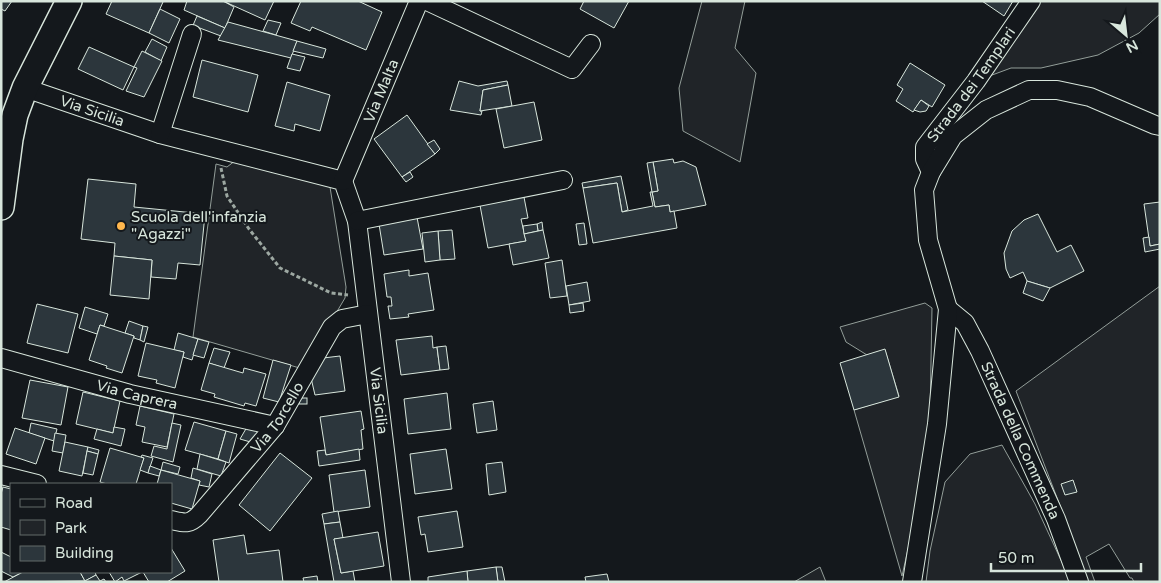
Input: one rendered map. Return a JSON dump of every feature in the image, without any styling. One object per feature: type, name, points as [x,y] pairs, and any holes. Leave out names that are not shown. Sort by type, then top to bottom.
[{"type":"street","points":[[1,207],[6,136],[26,88],[69,1]]},
{"type":"street","name":"Via Malta","points":[[343,180],[419,1]]},
{"type":"street","points":[[427,1],[572,69],[591,44]]},
{"type":"street","name":"Strada dei Templari","points":[[931,172],[925,159],[925,147],[976,81],[1031,1]]},
{"type":"street","points":[[160,134],[192,34]]},
{"type":"street","name":"Via Sicilia","points":[[26,88],[160,134],[343,180],[357,221],[401,582]]},
{"type":"street","points":[[912,582],[937,424],[948,309],[928,240],[924,190],[931,172],[953,136],[986,110],[1029,90],[1057,90],[1090,97],[1160,126]]},
{"type":"street","points":[[357,221],[563,180]]},
{"type":"street","name":"Strada della Commenda","points":[[948,309],[965,323],[980,351],[1056,519],[1079,582]]},
{"type":"street","name":"Via Torcello","points":[[178,521],[193,521],[200,515],[275,426],[332,327],[342,319],[368,314]]},
{"type":"street","name":"Via Caprera","points":[[1,358],[130,394],[275,426]]},
{"type":"street","points":[[1,475],[33,483]]},
{"type":"path","points":[[217,149],[228,196],[249,229],[280,268],[330,293],[366,297]]},
{"type":"green space","points":[[702,1],[745,1],[735,48],[756,73],[740,162],[683,131],[679,88]]},
{"type":"green space","points":[[1031,1],[1160,1],[1160,14],[1139,33],[1098,55],[1041,68],[1011,68],[976,81]]},
{"type":"green space","points":[[240,157],[324,181],[330,187],[346,287],[345,298],[303,369],[193,337],[216,164],[227,167]]},
{"type":"green space","points":[[1160,286],[1160,582],[1134,582],[1109,544],[1086,557],[1095,582],[1085,582],[1071,534],[1016,391]]},
{"type":"green space","points":[[925,303],[932,308],[930,417],[912,531],[902,576],[854,410],[899,396],[885,350],[867,355],[846,342],[840,327]]},
{"type":"green space","points":[[1002,445],[1035,504],[1071,582],[926,582],[930,551],[945,482],[970,454]]},
{"type":"green space","points":[[820,567],[826,582],[794,582]]},
{"type":"building","points":[[1,1],[12,1],[5,11],[1,9]]},
{"type":"building","points":[[112,1],[163,2],[149,33],[106,14]]},
{"type":"building","points":[[187,1],[223,1],[234,7],[225,28],[184,10]]},
{"type":"building","points":[[223,1],[274,1],[265,20]]},
{"type":"building","points":[[301,1],[358,1],[382,12],[366,50],[312,27],[310,31],[291,23]]},
{"type":"building","points":[[584,1],[629,1],[614,28],[580,9]]},
{"type":"building","points":[[982,1],[1013,1],[1004,16]]},
{"type":"building","points":[[160,9],[180,19],[169,43],[149,33]]},
{"type":"building","points":[[197,16],[225,28],[221,36],[197,27],[195,32],[191,30]]},
{"type":"building","points":[[268,20],[281,23],[276,35],[263,31]]},
{"type":"building","points":[[228,22],[297,41],[291,58],[218,40]]},
{"type":"building","points":[[152,39],[167,47],[161,61],[145,52]]},
{"type":"building","points":[[297,41],[326,49],[323,58],[293,51]]},
{"type":"building","points":[[89,47],[134,67],[123,90],[78,69]]},
{"type":"building","points":[[142,51],[162,61],[144,97],[126,91],[137,68],[134,67]]},
{"type":"building","points":[[292,54],[305,57],[300,71],[287,68]]},
{"type":"building","points":[[202,60],[258,75],[248,112],[193,97]]},
{"type":"building","points":[[910,63],[945,85],[932,107],[921,100],[913,112],[896,101],[903,89],[897,85]]},
{"type":"building","points":[[459,81],[478,86],[507,81],[508,85],[483,90],[481,115],[450,110]]},
{"type":"building","points":[[287,82],[330,95],[320,131],[295,124],[294,131],[275,126]]},
{"type":"building","points":[[508,85],[512,106],[480,111],[483,90]]},
{"type":"building","points":[[921,100],[929,106],[926,111],[914,110]]},
{"type":"building","points":[[534,102],[542,140],[504,148],[496,109]]},
{"type":"building","points":[[407,115],[435,154],[402,177],[374,139]]},
{"type":"building","points":[[434,140],[440,149],[435,154],[427,144]]},
{"type":"building","points":[[673,159],[674,163],[683,161],[696,167],[706,205],[670,212],[669,205],[655,207],[652,192],[658,191],[653,162]]},
{"type":"building","points":[[653,162],[658,191],[652,192],[647,163]]},
{"type":"building","points":[[410,172],[413,177],[406,182],[402,177]]},
{"type":"building","points":[[621,176],[628,210],[622,212],[617,183],[583,188],[582,183]]},
{"type":"building","points":[[88,179],[136,184],[134,207],[205,214],[200,265],[178,263],[176,279],[151,277],[152,260],[114,256],[115,243],[81,239]]},
{"type":"building","points":[[617,183],[622,212],[653,206],[650,192],[652,192],[655,207],[669,205],[670,212],[674,211],[677,228],[593,243],[583,188]]},
{"type":"building","points":[[523,192],[528,218],[521,219],[526,241],[488,248],[479,200]]},
{"type":"building","points":[[1160,202],[1160,244],[1150,246],[1144,204]]},
{"type":"building","points":[[416,212],[423,249],[384,255],[378,218]]},
{"type":"building","points":[[1038,214],[1057,252],[1071,245],[1084,271],[1050,288],[1027,281],[1023,272],[1010,278],[1006,269],[1004,253],[1012,231],[1024,220]]},
{"type":"building","points":[[542,222],[543,230],[538,231],[537,224]]},
{"type":"building","points":[[584,223],[587,244],[579,245],[576,224]]},
{"type":"building","points":[[537,224],[538,231],[524,234],[523,226]]},
{"type":"building","points":[[452,230],[455,259],[440,260],[438,231]]},
{"type":"building","points":[[543,230],[549,258],[513,265],[509,244],[526,241],[524,234]]},
{"type":"building","points":[[438,231],[440,260],[425,262],[422,233]]},
{"type":"building","points":[[1149,237],[1150,246],[1160,244],[1160,249],[1145,252],[1143,238]]},
{"type":"building","points":[[114,256],[152,260],[149,299],[110,295]]},
{"type":"building","points":[[562,260],[567,296],[550,298],[545,263]]},
{"type":"building","points":[[409,270],[409,276],[428,273],[434,310],[408,314],[409,317],[390,319],[388,306],[392,306],[391,297],[387,297],[384,274]]},
{"type":"building","points":[[1027,281],[1050,288],[1043,301],[1023,293]]},
{"type":"building","points":[[587,282],[590,301],[569,305],[566,286]]},
{"type":"building","points":[[583,303],[584,311],[570,313],[569,305]]},
{"type":"building","points":[[37,304],[78,314],[68,353],[27,343]]},
{"type":"building","points":[[85,307],[108,314],[104,326],[100,325],[97,334],[79,328]]},
{"type":"building","points":[[129,321],[143,326],[140,340],[125,333]]},
{"type":"building","points":[[100,325],[134,336],[122,373],[89,360]]},
{"type":"building","points":[[143,326],[148,327],[144,342],[140,340]]},
{"type":"building","points":[[178,333],[198,339],[192,360],[183,357],[184,352],[174,350]]},
{"type":"building","points":[[432,336],[433,348],[437,347],[440,370],[401,375],[396,340]]},
{"type":"building","points":[[198,339],[209,342],[204,358],[193,355]]},
{"type":"building","points":[[146,343],[184,352],[175,388],[156,383],[157,380],[138,376]]},
{"type":"building","points":[[446,346],[449,369],[440,370],[437,347]]},
{"type":"building","points":[[214,348],[230,352],[224,368],[209,363]]},
{"type":"building","points":[[885,349],[899,397],[854,410],[840,363]]},
{"type":"building","points":[[340,356],[345,391],[315,395],[311,378],[323,358]]},
{"type":"building","points":[[273,360],[291,365],[279,402],[263,398]]},
{"type":"building","points":[[209,363],[243,373],[244,368],[266,374],[256,406],[245,403],[244,406],[214,397],[215,394],[201,390]]},
{"type":"building","points":[[30,380],[68,387],[61,425],[22,418]]},
{"type":"building","points":[[83,392],[120,401],[113,433],[76,424]]},
{"type":"building","points":[[447,393],[451,429],[408,434],[404,399]]},
{"type":"building","points":[[299,398],[307,398],[307,404],[299,404]]},
{"type":"building","points":[[493,401],[497,430],[477,433],[473,404]]},
{"type":"building","points":[[140,406],[174,414],[167,447],[142,442],[145,427],[136,425]]},
{"type":"building","points":[[361,411],[364,429],[361,430],[363,449],[326,455],[320,417]]},
{"type":"building","points":[[194,422],[226,431],[218,459],[185,450]]},
{"type":"building","points":[[31,423],[57,429],[54,441],[29,433]]},
{"type":"building","points":[[172,423],[181,425],[173,462],[151,456],[154,446],[167,449]]},
{"type":"building","points":[[114,427],[125,429],[121,446],[94,439],[97,429],[113,433]]},
{"type":"building","points":[[247,427],[263,431],[254,443],[240,439]]},
{"type":"building","points":[[15,428],[45,438],[36,464],[6,454]]},
{"type":"building","points":[[226,431],[237,434],[229,463],[218,459]]},
{"type":"building","points":[[55,433],[66,435],[63,453],[52,451]]},
{"type":"building","points":[[65,442],[88,447],[82,476],[59,471]]},
{"type":"building","points":[[88,447],[99,450],[98,454],[87,451]]},
{"type":"building","points":[[110,448],[144,458],[136,483],[100,482]]},
{"type":"building","points":[[359,449],[360,460],[319,466],[317,451],[325,450],[326,455]]},
{"type":"building","points":[[446,449],[452,489],[415,494],[410,454]]},
{"type":"building","points":[[87,451],[98,454],[93,475],[83,473]]},
{"type":"building","points":[[280,453],[312,478],[270,531],[239,505]]},
{"type":"building","points":[[200,454],[226,462],[221,476],[197,469]]},
{"type":"building","points":[[142,455],[153,458],[148,473],[140,470],[144,458],[141,457]]},
{"type":"building","points":[[163,462],[180,467],[178,474],[161,470]]},
{"type":"building","points":[[502,462],[506,492],[489,495],[486,464]]},
{"type":"building","points":[[150,466],[161,470],[159,476],[148,473]]},
{"type":"building","points":[[193,468],[212,474],[209,487],[199,485],[200,481],[191,478]]},
{"type":"building","points":[[161,470],[200,481],[192,509],[172,503],[172,483],[157,483]]},
{"type":"building","points":[[365,470],[370,507],[334,512],[329,475]]},
{"type":"building","points":[[1073,480],[1077,492],[1065,495],[1061,484]]},
{"type":"building","points":[[3,487],[10,489],[10,530],[1,527],[1,494]]},
{"type":"building","points":[[338,511],[340,522],[324,524],[322,514]]},
{"type":"building","points":[[457,511],[463,547],[428,552],[425,534],[421,535],[418,517]]},
{"type":"building","points":[[340,522],[343,538],[334,539],[341,573],[353,571],[355,582],[334,582],[324,524]]},
{"type":"building","points":[[378,532],[384,566],[341,573],[334,539]]},
{"type":"building","points":[[244,535],[247,554],[279,550],[283,582],[219,582],[213,540]]},
{"type":"building","points":[[172,550],[185,571],[167,582],[149,582],[144,573],[172,573]]},
{"type":"building","points":[[1,552],[10,556],[10,573],[21,573],[13,577],[1,571]]},
{"type":"building","points":[[496,567],[502,567],[505,582],[498,582]]},
{"type":"building","points":[[496,567],[498,582],[468,582],[467,571]]},
{"type":"building","points":[[467,571],[468,582],[428,582],[428,577]]},
{"type":"building","points":[[21,573],[81,573],[85,581],[4,582]]},
{"type":"building","points":[[81,573],[95,573],[96,575],[85,581]]},
{"type":"building","points":[[110,573],[140,573],[124,581],[122,577],[115,582]]},
{"type":"building","points":[[607,574],[609,582],[586,582],[585,577]]},
{"type":"building","points":[[96,575],[100,581],[104,579],[106,582],[83,582]]},
{"type":"building","points":[[317,576],[318,582],[304,582],[303,578]]},
{"type":"place","name":"Scuola dell'infanzia \"Agazzi\"","points":[[121,226]]}]
